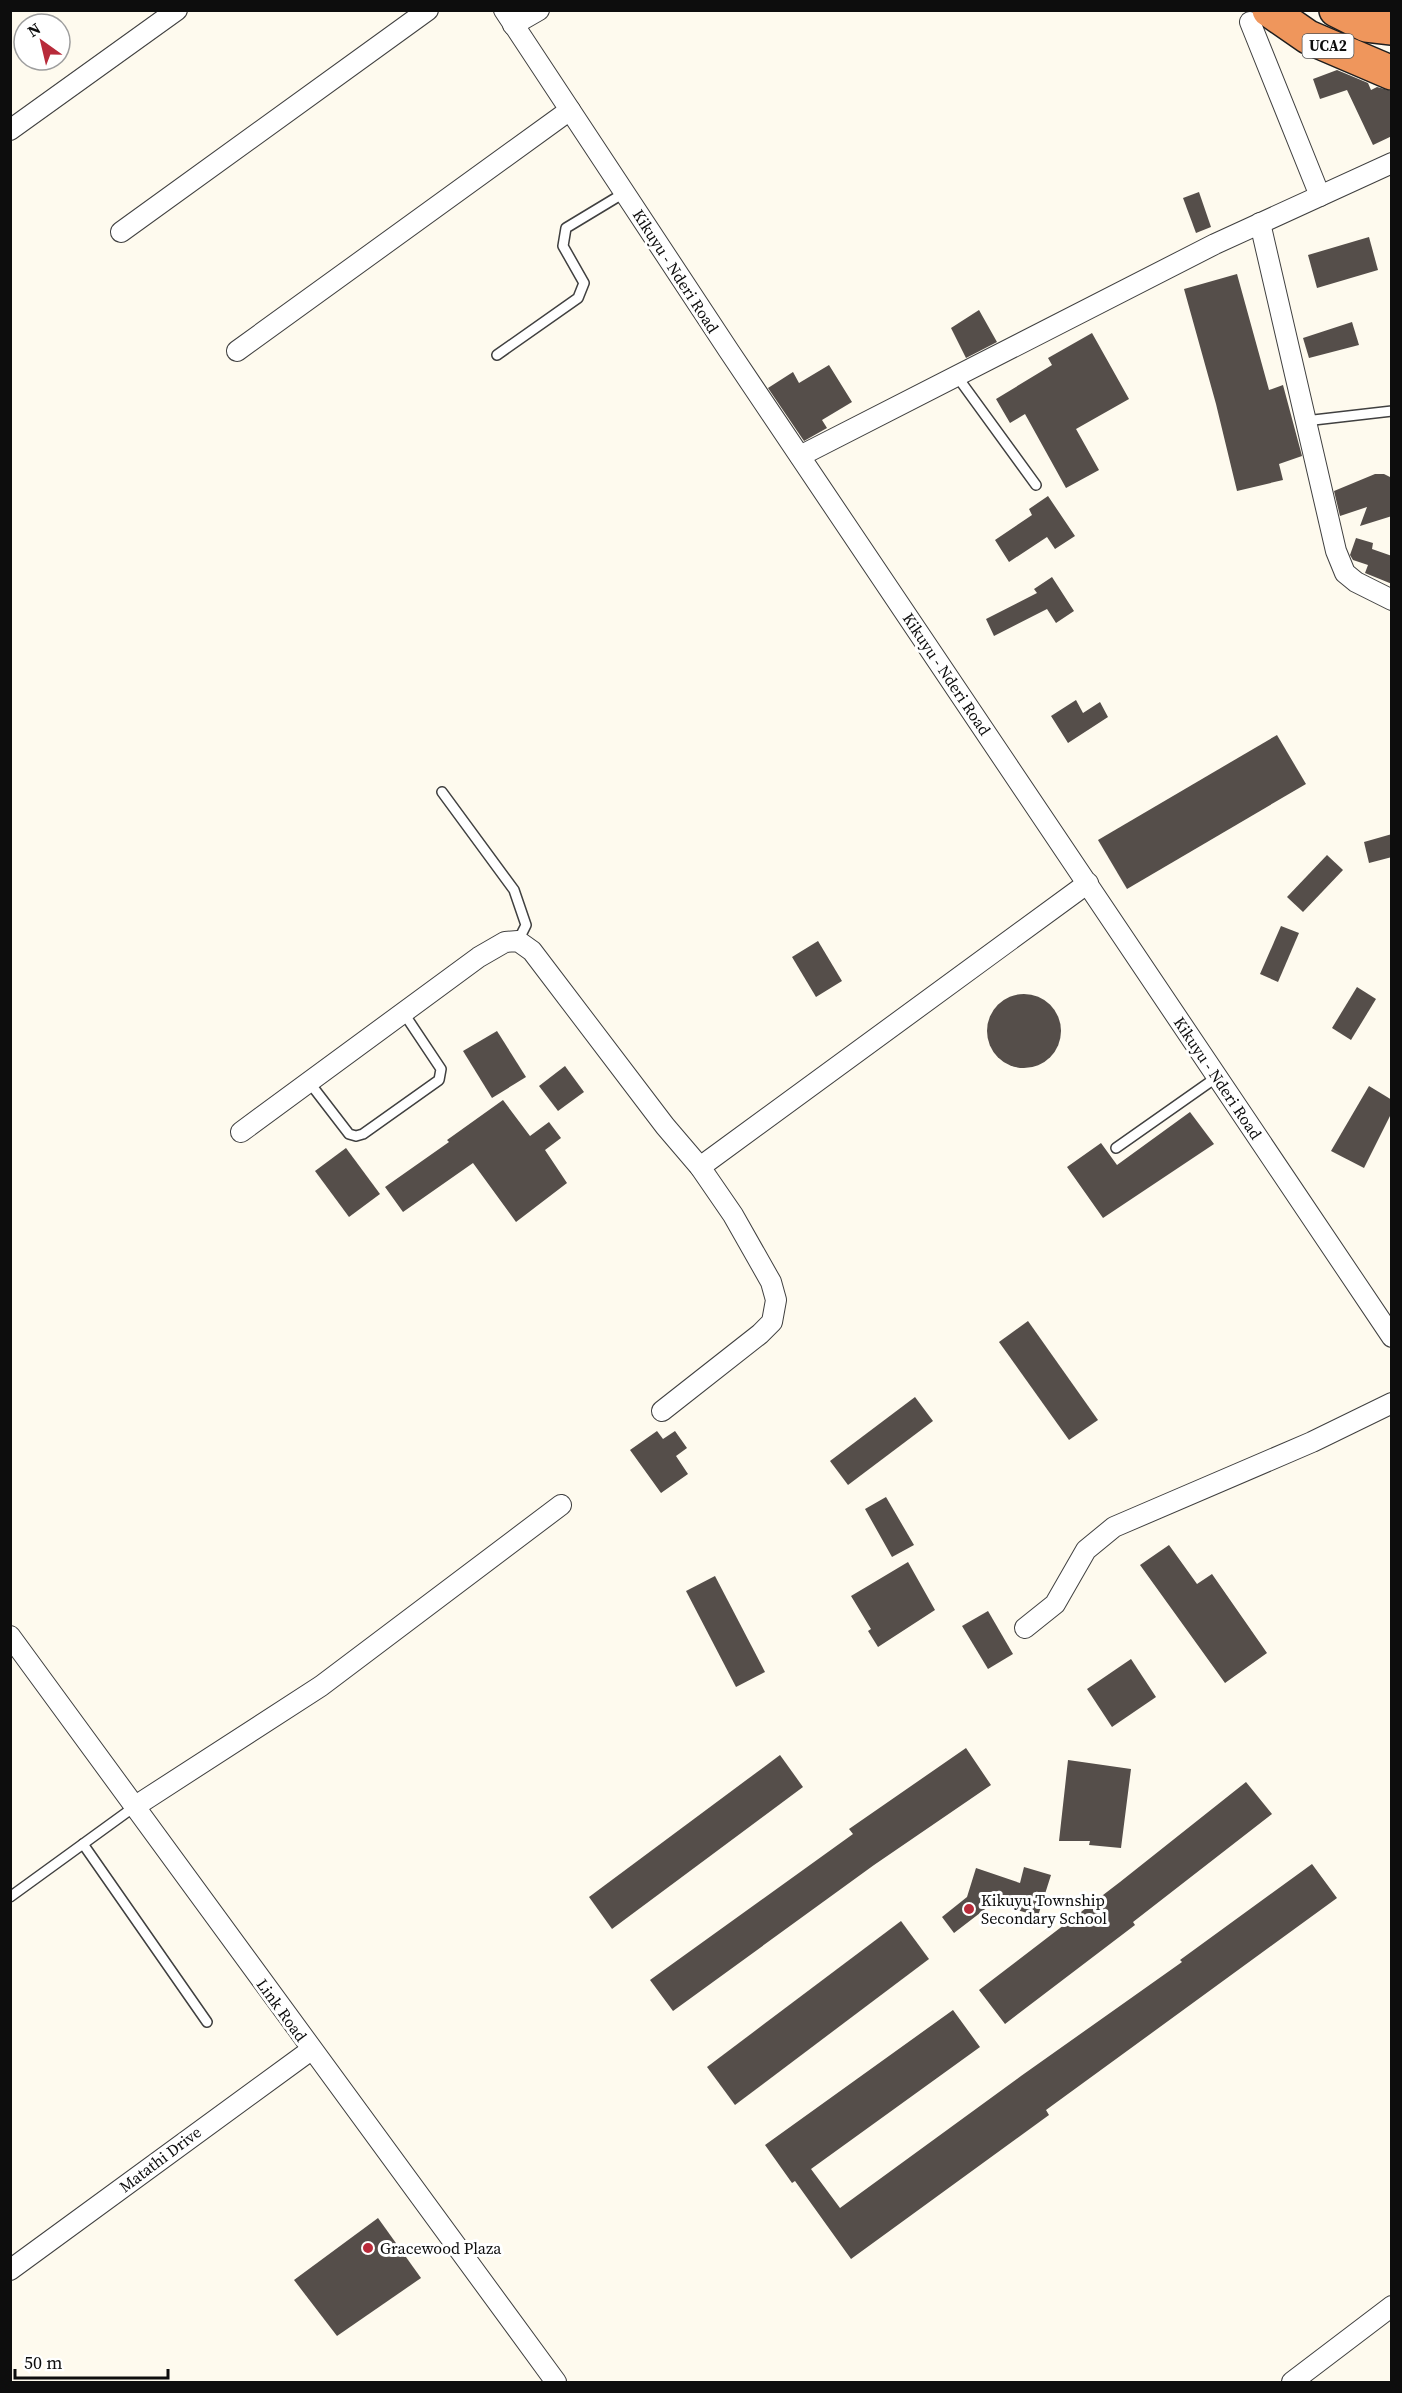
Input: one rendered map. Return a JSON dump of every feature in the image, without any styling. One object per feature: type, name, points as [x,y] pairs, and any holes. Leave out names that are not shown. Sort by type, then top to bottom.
[{"type":"highway","points":[[1336,10],[1366,25],[1392,28]]},
{"type":"highway","name":"UCA2","points":[[1260,16],[1392,73]]},
{"type":"street","points":[[10,130],[177,10]]},
{"type":"street","points":[[121,232],[428,10]]},
{"type":"street","points":[[508,18],[539,10]]},
{"type":"street","points":[[1260,16],[1320,196]]},
{"type":"street","name":"Kikuyu - Nderi Road","points":[[508,18],[1392,1337]]},
{"type":"street","points":[[237,351],[570,110]]},
{"type":"street","points":[[800,456],[1215,244],[1392,164]]},
{"type":"street","points":[[1260,223],[1336,551],[1345,573],[1356,582],[1392,600]]},
{"type":"street","points":[[700,1167],[1088,883]]},
{"type":"street","points":[[241,1132],[479,957],[505,942],[518,941],[532,951],[665,1126],[700,1167],[733,1215],[771,1282],[776,1300],[772,1322],[662,1411]]},
{"type":"street","points":[[1025,1628],[1055,1604],[1086,1550],[1114,1527],[1312,1442],[1392,1403]]},
{"type":"street","points":[[134,1808],[321,1686],[561,1505]]},
{"type":"street","name":"Link Road","points":[[10,1636],[556,2382]]},
{"type":"street","name":"Matathi Drive","points":[[10,2270],[311,2050]]},
{"type":"street","points":[[1292,2382],[1392,2306]]},
{"type":"lane","points":[[497,355],[578,298],[584,283],[563,246],[566,228],[624,193]]},
{"type":"lane","points":[[956,375],[1036,484]]},
{"type":"lane","points":[[1305,421],[1392,411]]},
{"type":"lane","points":[[442,792],[514,890],[524,912],[526,925],[518,941]]},
{"type":"lane","points":[[308,1081],[349,1134],[356,1136],[363,1134],[439,1080],[441,1069],[403,1012]]},
{"type":"lane","points":[[1116,1148],[1217,1077]]},
{"type":"lane","points":[[10,1897],[134,1808]]},
{"type":"lane","points":[[83,1844],[207,2022]]},
{"type":"building","points":[[1337,70],[1368,83],[1371,90],[1377,87],[1392,91],[1392,136],[1373,145],[1347,90],[1320,99],[1313,79]]},
{"type":"building","points":[[1199,192],[1211,227],[1196,233],[1183,198]]},
{"type":"building","points":[[1369,237],[1378,270],[1317,288],[1308,255]]},
{"type":"building","points":[[1237,274],[1269,390],[1283,385],[1302,456],[1279,464],[1283,480],[1237,491],[1184,289]]},
{"type":"building","points":[[979,310],[997,342],[966,358],[951,328]]},
{"type":"building","points":[[1352,322],[1359,345],[1309,358],[1303,338]]},
{"type":"building","points":[[1092,333],[1129,399],[1076,429],[1099,470],[1066,488],[1025,414],[1010,423],[996,399],[1052,365],[1048,358]]},
{"type":"building","points":[[829,365],[852,402],[822,420],[827,428],[804,441],[768,388],[793,372],[799,383]]},
{"type":"building","points":[[1375,474],[1384,474],[1392,478],[1392,516],[1360,526],[1367,507],[1340,516],[1334,491]]},
{"type":"building","points":[[1048,496],[1075,536],[1055,549],[1047,537],[1009,562],[995,540],[1032,515],[1029,509]]},
{"type":"building","points":[[1356,538],[1373,543],[1372,549],[1392,556],[1392,584],[1365,573],[1368,565],[1353,560],[1350,555]]},
{"type":"building","points":[[1052,577],[1074,611],[1056,623],[1047,609],[994,636],[986,619],[1037,593],[1034,589]]},
{"type":"building","points":[[1076,700],[1083,713],[1100,702],[1108,717],[1068,743],[1051,716]]},
{"type":"building","points":[[1277,735],[1306,784],[1127,889],[1098,840]]},
{"type":"building","points":[[1392,834],[1392,857],[1369,863],[1364,842]]},
{"type":"building","points":[[1327,855],[1343,870],[1303,912],[1287,897]]},
{"type":"building","points":[[1281,926],[1299,933],[1278,982],[1260,974]]},
{"type":"building","points":[[818,941],[842,981],[816,997],[792,957]]},
{"type":"building","points":[[1357,987],[1376,999],[1351,1040],[1332,1028]]},
{"type":"building","points":[[1024,994],[1045,1000],[1055,1010],[1061,1031],[1055,1052],[1045,1062],[1024,1068],[1003,1062],[993,1052],[987,1031],[993,1010],[1003,1000]]},
{"type":"building","points":[[497,1031],[526,1077],[492,1098],[463,1051]]},
{"type":"building","points":[[565,1066],[584,1092],[558,1111],[539,1086]]},
{"type":"building","points":[[1369,1086],[1392,1100],[1392,1112],[1364,1168],[1331,1151]]},
{"type":"building","points":[[503,1100],[530,1136],[549,1122],[561,1138],[545,1150],[567,1183],[516,1222],[473,1163],[403,1212],[385,1187]]},
{"type":"building","points":[[1190,1112],[1214,1144],[1103,1218],[1067,1167],[1101,1143],[1117,1165]]},
{"type":"building","points":[[346,1148],[380,1194],[349,1217],[315,1171]]},
{"type":"building","points":[[1028,1321],[1098,1420],[1069,1440],[999,1342]]},
{"type":"building","points":[[915,1397],[933,1421],[848,1485],[830,1461]]},
{"type":"building","points":[[657,1431],[663,1439],[675,1431],[687,1448],[676,1456],[688,1474],[661,1493],[630,1450]]},
{"type":"building","points":[[886,1497],[914,1545],[892,1557],[865,1509]]},
{"type":"building","points":[[1169,1545],[1197,1584],[1212,1574],[1267,1653],[1225,1683],[1140,1565]]},
{"type":"building","points":[[908,1562],[935,1610],[878,1647],[868,1631],[871,1629],[851,1596]]},
{"type":"building","points":[[715,1576],[765,1672],[736,1687],[686,1591]]},
{"type":"building","points":[[988,1611],[1013,1654],[988,1669],[962,1626]]},
{"type":"building","points":[[1131,1659],[1156,1697],[1112,1727],[1087,1689]]},
{"type":"building","points":[[966,1748],[991,1785],[874,1865],[673,2011],[650,1980],[853,1834],[849,1829]]},
{"type":"building","points":[[780,1755],[803,1787],[612,1929],[589,1897]]},
{"type":"building","points":[[1068,1760],[1131,1769],[1121,1848],[1089,1845],[1090,1841],[1059,1841]]},
{"type":"building","points":[[1246,1782],[1272,1814],[1133,1922],[1135,1925],[1005,2024],[979,1990]]},
{"type":"building","points":[[1312,1864],[1337,1898],[1046,2110],[1049,2115],[851,2259],[795,2181],[792,2183],[765,2145],[953,2010],[980,2047],[811,2169],[840,2208],[1182,1962],[1180,1960]]},
{"type":"building","points":[[1024,1867],[1051,1875],[1038,1916],[993,1903],[954,1933],[942,1917],[967,1897],[976,1868],[1020,1883]]},
{"type":"building","points":[[901,1921],[929,1959],[735,2105],[707,2067]]},
{"type":"building","name":"Gracewood Plaza","points":[[378,2218],[421,2278],[337,2336],[294,2280]]},
{"type":"place","name":"Kikuyu Township Secondary School","points":[[969,1909]]},
{"type":"place","name":"Gracewood Plaza","points":[[368,2248]]}]
